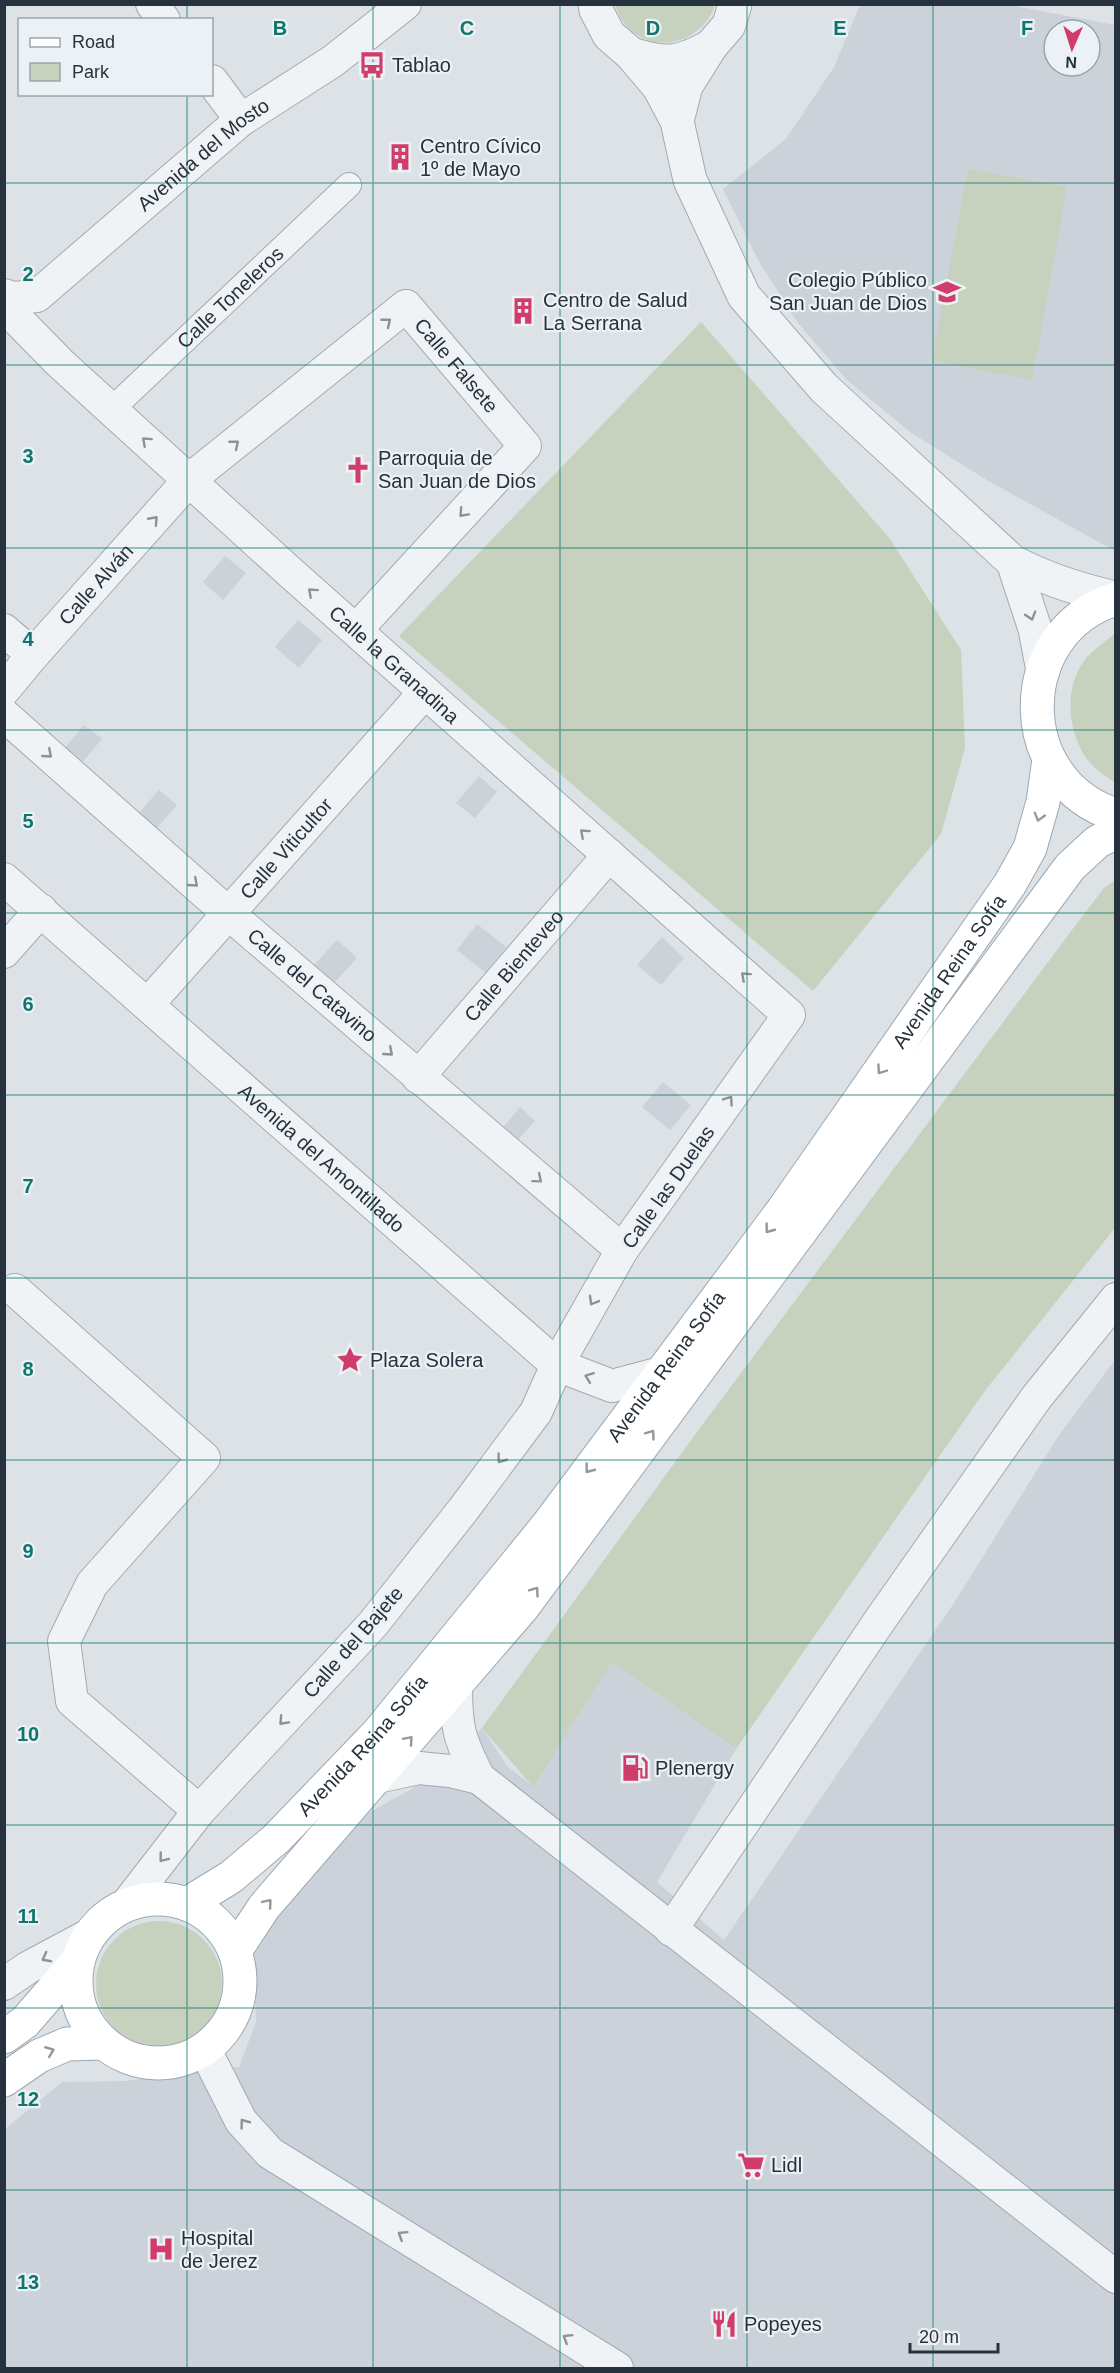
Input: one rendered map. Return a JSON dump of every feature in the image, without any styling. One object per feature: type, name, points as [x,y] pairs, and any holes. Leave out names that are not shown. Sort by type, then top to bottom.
[{"type":"main road","name":"Avenida Reina Sofía","points":[[1116,598],[1100,604],[1070,624],[1049,654],[1037,688],[1037,725],[1049,759],[1070,789],[1100,810],[1116,814]]},
{"type":"main road","name":"Avenida Reina Sofía","points":[[187,1904],[231,1877],[276,1839],[378,1733],[547,1526],[783,1210],[1010,885],[1030,848],[1043,802],[1049,759]]},
{"type":"main road","name":"Avenida Reina Sofía","points":[[235,1951],[264,1907],[523,1607],[1064,875],[1097,842],[1116,832]]},
{"type":"main road","points":[[4,2037],[26,2022],[106,1917],[127,1904],[147,1899],[167,1899],[187,1904],[207,1915],[224,1931],[235,1951],[240,1972],[240,1995],[233,2016],[221,2035],[204,2050],[180,2061],[152,2064],[125,2058],[102,2043],[87,2026],[78,2006],[75,1984],[83,1949]]},
{"type":"main road","points":[[4,2080],[39,2056],[67,2044],[102,2043]]},
{"type":"street","points":[[152,4],[162,18]]},
{"type":"street","points":[[677,122],[686,86],[711,46],[729,25],[735,4]]},
{"type":"street","points":[[593,6],[609,35],[631,54],[659,87],[677,122],[690,180],[744,296],[824,388],[1013,562],[1043,577],[1078,590],[1116,598]]},
{"type":"street","name":"Avenida del Mosto","points":[[4,295],[13,298],[37,296],[241,120],[333,61],[391,8]]},
{"type":"street","points":[[631,54],[658,62],[686,59],[711,46]]},
{"type":"street","points":[[213,82],[241,120]]},
{"type":"street","name":"Calle Toneleros","points":[[111,410],[349,185]]},
{"type":"street","name":"Calle la Granadina","points":[[4,306],[60,363],[111,410],[789,1015]]},
{"type":"street","name":"Calle Falsete","points":[[189,480],[406,306],[525,446],[356,630]]},
{"type":"street","name":"Calle Alván","points":[[4,690],[189,480]]},
{"type":"street","points":[[1013,562],[1035,630],[1043,671]]},
{"type":"street","points":[[4,630],[33,655]]},
{"type":"street","name":"Calle Viticultor","points":[[148,1004],[425,692]]},
{"type":"street","name":"Calle del Catavino","points":[[4,715],[418,1077],[622,1250]]},
{"type":"street","name":"Calle Bienteveo","points":[[418,1077],[609,855]]},
{"type":"street","name":"Avenida del Amontillado","points":[[4,879],[557,1365],[612,1386],[661,1373]]},
{"type":"street","points":[[4,952],[41,910]]},
{"type":"street","name":"Calle las Duelas","points":[[557,1365],[622,1250],[789,1015]]},
{"type":"street","points":[[15,1290],[204,1458],[93,1584],[64,1641],[72,1701],[199,1811]]},
{"type":"street","points":[[671,1930],[872,1633],[1029,1407],[1116,1299]]},
{"type":"street","name":"Calle del Bajete","points":[[127,1904],[199,1811],[373,1624],[463,1510],[536,1412],[557,1365]]},
{"type":"street","points":[[456,1684],[456,1718],[462,1744],[479,1778]]},
{"type":"street","points":[[377,1777],[419,1768],[450,1771],[479,1778],[1116,2277]]},
{"type":"street","points":[[4,1984],[29,1967],[83,1949]]},
{"type":"street","points":[[204,2050],[241,2121],[270,2153],[617,2368]]},
{"type":"shaded area","name":"Colegio Público San Juan de Dios","points":[[860,5],[1010,5],[1078,18],[1042,18],[1042,78],[1102,78],[1102,23],[1115,25],[1115,551],[987,480],[910,432],[847,380],[798,323],[758,260],[723,189],[786,139],[834,67]]},
{"type":"shaded area","points":[[225,556],[246,573],[223,600],[203,582]]},
{"type":"shaded area","points":[[298,620],[322,640],[299,668],[275,647]]},
{"type":"shaded area","points":[[84,725],[102,739],[79,766],[61,752]]},
{"type":"shaded area","points":[[479,776],[497,792],[475,818],[456,803]]},
{"type":"shaded area","points":[[159,790],[177,805],[154,831],[136,816]]},
{"type":"shaded area","points":[[477,924],[506,947],[486,973],[457,950]]},
{"type":"shaded area","points":[[662,937],[684,958],[661,985],[637,965]]},
{"type":"shaded area","points":[[337,940],[357,958],[334,983],[314,965]]},
{"type":"shaded area","points":[[663,1082],[691,1105],[670,1130],[642,1107]]},
{"type":"shaded area","points":[[520,1107],[535,1121],[514,1144],[500,1131]]},
{"type":"shaded area","points":[[1115,1360],[1115,2368],[5,2368],[5,2129],[62,2082],[125,2081],[239,2067],[256,2022],[254,1955],[280,1908],[368,1813],[412,1789],[482,1728],[508,1767],[533,1786],[612,1662],[736,1749],[657,1882],[724,1940],[954,1603],[1059,1435]]},
{"type":"green space","points":[[615,5],[715,5],[699,29],[688,37],[661,43],[635,34],[623,21]]},
{"type":"green space","points":[[968,169],[1067,187],[1032,380],[932,361]]},
{"type":"green space","points":[[701,322],[890,539],[961,650],[965,748],[941,834],[813,991],[399,636]]},
{"type":"green space","points":[[1115,633],[1115,783],[1095,768],[1078,743],[1073,729],[1071,701],[1077,673],[1084,661]]},
{"type":"green space","points":[[1115,880],[1115,1228],[984,1392],[736,1749],[612,1662],[533,1787],[482,1728],[694,1436],[1072,930],[1104,888]]},
{"type":"green space","points":[[159,1921],[183,1926],[203,1940],[217,1960],[222,1984],[217,2008],[203,2028],[183,2042],[159,2047],[135,2042],[115,2028],[101,2008],[96,1984],[101,1960],[115,1940],[135,1926]]},
{"type":"place","name":"Tablao","points":[[372,65]]},
{"type":"place","name":"Centro Cívico 1º de Mayo","points":[[400,157]]},
{"type":"place","name":"Colegio Público San Juan de Dios","points":[[947,292]]},
{"type":"place","name":"Centro de Salud La Serrana","points":[[523,311]]},
{"type":"place","name":"Parroquia de San Juan de Dios","points":[[358,470]]},
{"type":"place","name":"Plaza Solera","points":[[350,1360]]},
{"type":"place","name":"Plenergy","points":[[635,1768]]},
{"type":"place","name":"Lidl","points":[[751,2165]]},
{"type":"place","name":"Hospital de Jerez","points":[[161,2249]]},
{"type":"place","name":"Popeyes","points":[[724,2324]]}]
